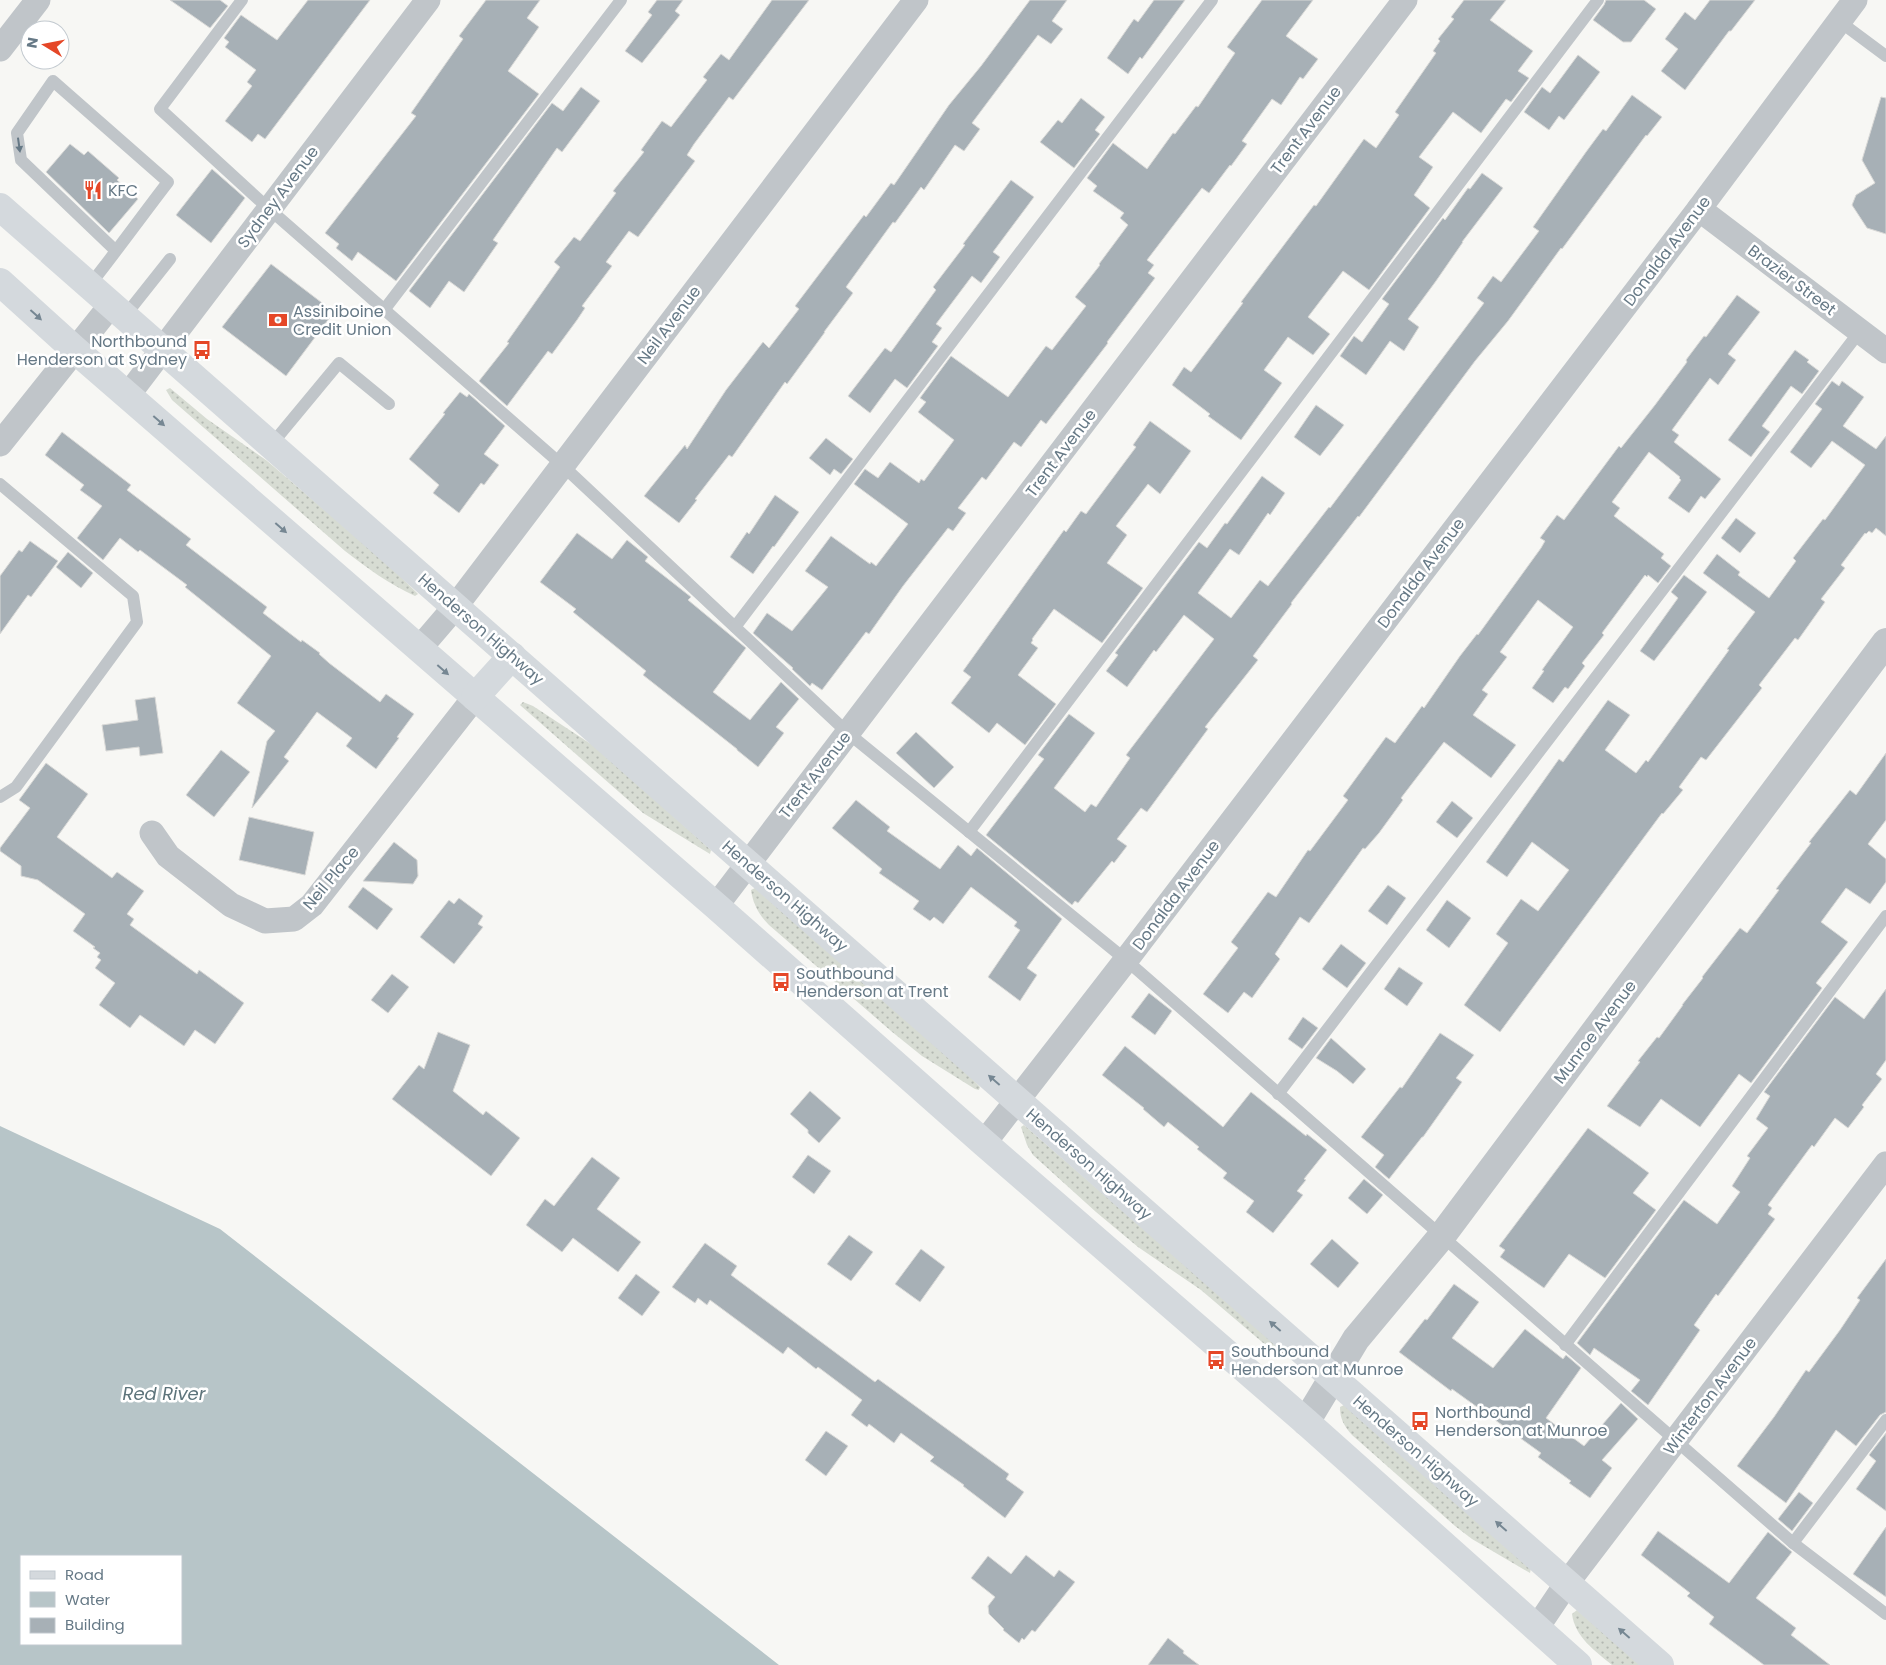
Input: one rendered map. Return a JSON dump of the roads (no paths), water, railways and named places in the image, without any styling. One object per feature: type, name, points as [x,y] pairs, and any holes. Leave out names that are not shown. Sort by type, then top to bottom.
[{"type":"main road","name":"Henderson Highway","points":[[0,207],[1660,1665]]},
{"type":"main road","points":[[0,282],[74,350],[716,906],[984,1143],[1306,1422],[1578,1665]]},
{"type":"main road","points":[[475,697],[512,656]]},
{"type":"street","points":[[0,49],[38,0]]},
{"type":"street","name":"Sydney Avenue","points":[[128,395],[268,208],[428,0]]},
{"type":"street","name":"Neil Avenue","points":[[419,649],[455,607],[916,0]]},
{"type":"street","name":"Trent Avenue","points":[[716,906],[1404,0]]},
{"type":"street","name":"Donalda Avenue","points":[[984,1143],[1126,960],[1699,209],[1855,0]]},
{"type":"street","name":"Brazier Street","points":[[1699,209],[1886,351]]},
{"type":"street","points":[[0,444],[74,350],[118,311]]},
{"type":"street","name":"Munroe Avenue","points":[[1306,1422],[1356,1339],[1441,1237],[1886,642]]},
{"type":"street","name":"Neil Place","points":[[152,832],[168,856],[231,905],[265,921],[294,919],[312,904],[475,697]]},
{"type":"street","name":"Winterton Avenue","points":[[1536,1629],[1567,1583],[1886,1164]]},
{"type":"lane","points":[[242,0],[160,109],[268,208],[562,465],[848,733],[1126,960],[1793,1543],[1886,1614]]},
{"type":"lane","points":[[384,310],[621,0]]},
{"type":"lane","points":[[735,627],[1212,0]]},
{"type":"lane","points":[[969,832],[1598,0]]},
{"type":"lane","points":[[1839,21],[1886,56]]},
{"type":"lane","points":[[89,286],[116,251],[168,182],[53,81],[17,133],[21,160],[116,251]]},
{"type":"lane","points":[[118,311],[170,259]]},
{"type":"lane","points":[[1278,1094],[1860,331]]},
{"type":"lane","points":[[271,445],[339,363],[389,404]]},
{"type":"lane","points":[[0,484],[133,596],[137,622],[16,787],[0,797]]},
{"type":"lane","points":[[1565,1345],[1886,916]]},
{"type":"lane","points":[[1793,1543],[1886,1420]]},
{"type":"water","name":"Red River","points":[[0,1126],[220,1229],[779,1665],[0,1665]]},
{"type":"place","name":"KFC","points":[[93,190]]},
{"type":"place","name":"Assiniboine Credit Union","points":[[278,320]]},
{"type":"place","name":"Northbound Henderson at Sydney","points":[[202,350]]},
{"type":"place","name":"Southbound Henderson at Trent","points":[[781,982]]},
{"type":"place","name":"Southbound Henderson at Munroe","points":[[1216,1360]]},
{"type":"place","name":"Northbound Henderson at Munroe","points":[[1420,1421]]}]
